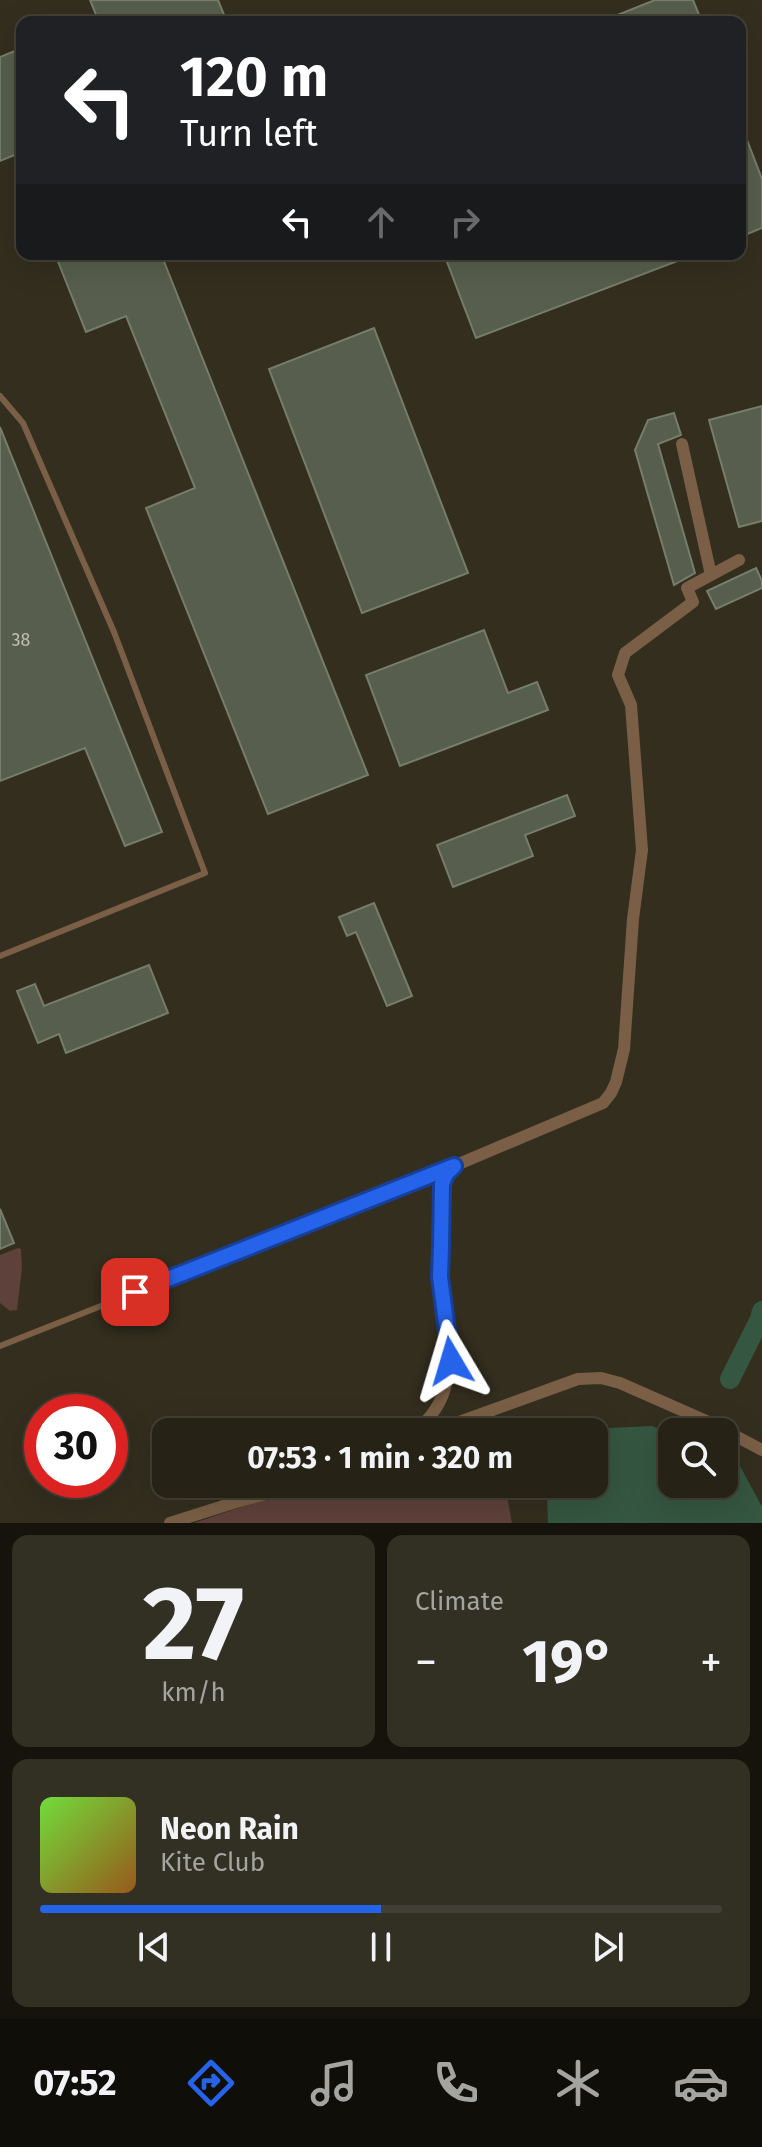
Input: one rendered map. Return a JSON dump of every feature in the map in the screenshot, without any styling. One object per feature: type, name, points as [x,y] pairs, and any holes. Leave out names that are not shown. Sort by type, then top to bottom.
[{"type":"street","points":[[682,444],[711,575]]},
{"type":"street","points":[[429,1418],[448,1380],[451,1361],[440,1277],[442,1184],[446,1174],[454,1166],[603,1103],[616,1082],[624,1049],[633,919],[642,850],[631,705],[618,675],[625,653],[693,602],[687,588],[739,560]]},
{"type":"street","points":[[470,1418],[578,1379],[601,1378],[620,1383],[713,1424],[761,1449]]},
{"type":"street","points":[[170,1523],[251,1498]]},
{"type":"lane","points":[[0,396],[23,423],[114,632],[205,873],[0,956]]},
{"type":"lane","points":[[0,1346],[454,1166]]},
{"type":"shaded area","points":[[21,1249],[22,1268],[17,1310],[10,1311],[0,1303],[0,1255]]},
{"type":"shaded area","points":[[608,1428],[658,1428],[658,1498],[738,1498],[739,1464],[762,1507],[762,1523],[548,1523],[547,1498],[608,1498]]},
{"type":"shaded area","points":[[277,1498],[507,1498],[512,1523],[194,1523]]},
{"type":"building","points":[[90,0],[218,0],[225,16],[97,16]]},
{"type":"building","points":[[655,0],[693,0],[700,16],[615,16]]},
{"type":"building","points":[[16,50],[16,154],[0,161],[0,57]]},
{"type":"building","points":[[746,137],[762,179],[762,228],[746,235]]},
{"type":"building","points":[[57,260],[163,260],[368,775],[268,814],[146,508],[195,488],[126,316],[86,332]]},
{"type":"building","points":[[446,260],[680,260],[476,338]]},
{"type":"building","points":[[374,328],[468,573],[362,613],[269,369]]},
{"type":"building","points":[[762,406],[762,521],[739,527],[709,420]]},
{"type":"building","points":[[674,413],[681,435],[658,444],[695,573],[674,585],[635,450],[648,420]]},
{"type":"building","points":[[0,427],[162,832],[125,846],[85,748],[0,781]]},
{"type":"building","points":[[756,568],[762,588],[716,609],[707,591]]},
{"type":"building","points":[[484,630],[508,693],[537,682],[548,710],[400,766],[366,675]]},
{"type":"building","points":[[567,795],[575,816],[525,835],[533,856],[453,887],[437,845]]},
{"type":"building","points":[[374,903],[412,996],[387,1006],[356,932],[347,936],[339,917]]},
{"type":"building","points":[[149,965],[168,1013],[66,1053],[59,1034],[38,1043],[17,991],[35,984],[44,1006]]},
{"type":"building","points":[[0,1209],[14,1243],[0,1249]]},
{"type":"waterway","points":[[730,1379],[762,1311]]},
{"type":"route","points":[[135,1292],[454,1166],[442,1184],[440,1277],[451,1361]]}]
